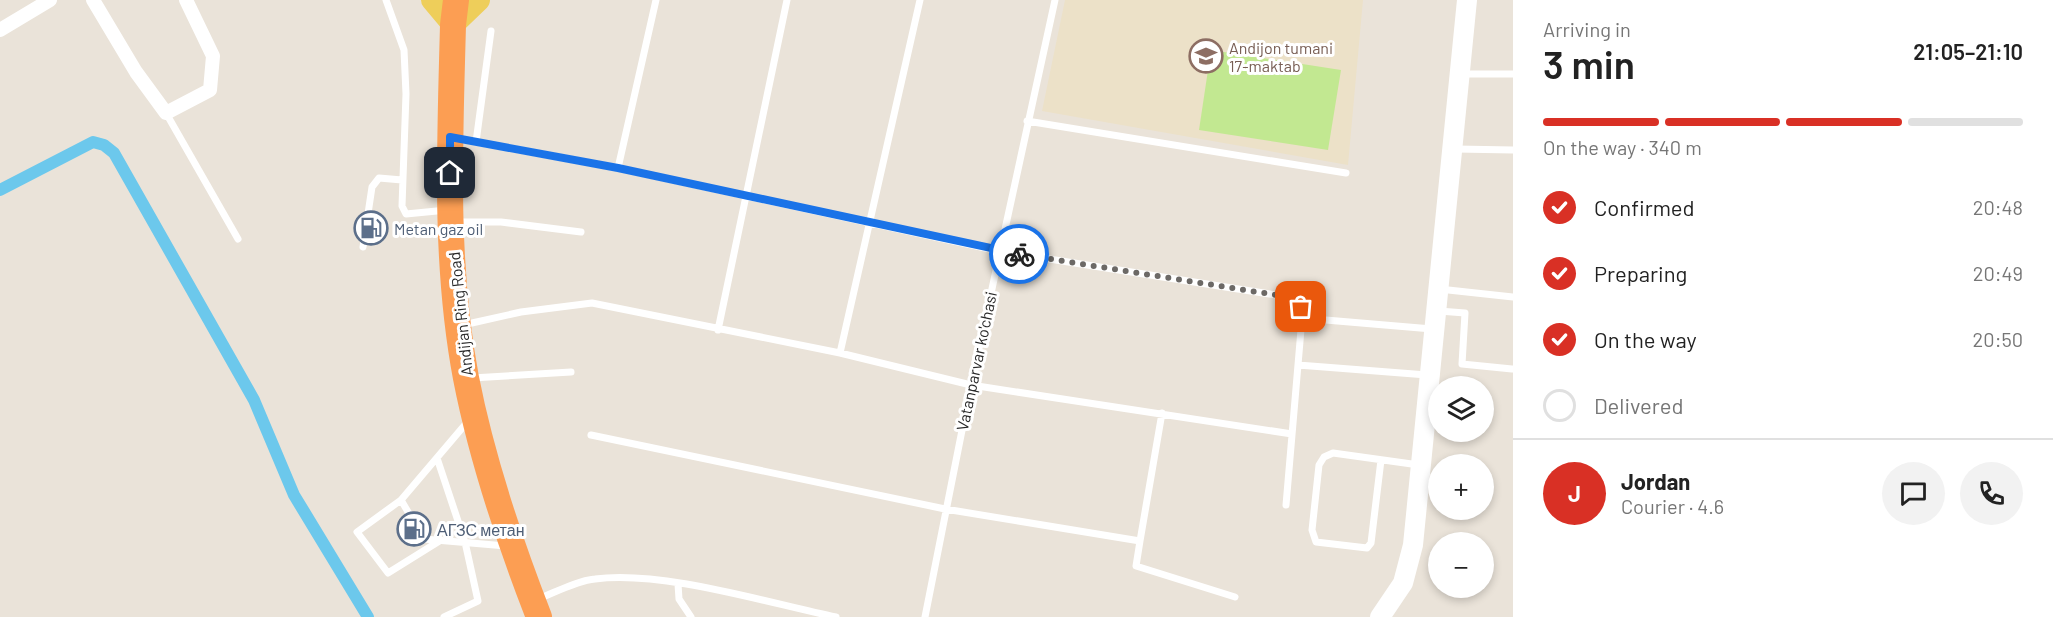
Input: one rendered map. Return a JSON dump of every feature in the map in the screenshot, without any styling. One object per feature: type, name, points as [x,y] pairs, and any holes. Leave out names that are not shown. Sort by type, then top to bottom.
[{"type":"highway","name":"Andijan Ring Road","points":[[455,12],[450,137],[450,216],[458,326],[466,378],[475,414],[513,546],[536,609]]},
{"type":"main road","points":[[432,0],[455,12],[479,0]]},
{"type":"street","points":[[0,30],[50,0]]},
{"type":"street","points":[[93,0],[136,72],[166,113],[210,90],[213,56],[186,0]]},
{"type":"street","points":[[1430,376],[1467,0]]},
{"type":"street","points":[[1380,617],[1403,583],[1413,545],[1428,396]]},
{"type":"lane","points":[[386,0],[404,50],[406,94],[402,206],[406,214],[450,216],[581,232]]},
{"type":"lane","points":[[618,168],[656,0]]},
{"type":"lane","points":[[718,330],[744,194],[787,0]]},
{"type":"lane","points":[[840,353],[920,0]]},
{"type":"lane","name":"Vatanparvar ko'chasi","points":[[925,617],[970,385],[1054,0]]},
{"type":"lane","points":[[476,142],[491,32]]},
{"type":"lane","points":[[1460,74],[1513,74]]},
{"type":"lane","points":[[166,113],[238,239]]},
{"type":"lane","points":[[1027,121],[1346,173]]},
{"type":"lane","points":[[450,137],[744,194],[999,251],[1295,298],[1301,307],[1302,318],[1286,505]]},
{"type":"lane","points":[[1453,149],[1513,150]]},
{"type":"lane","points":[[363,247],[372,187],[379,178],[402,180]]},
{"type":"lane","points":[[1439,289],[1513,297]]},
{"type":"lane","points":[[458,326],[521,312],[592,303],[840,353],[970,385],[1292,434]]},
{"type":"lane","points":[[1302,318],[1436,320],[1465,313],[1462,363],[1512,369]]},
{"type":"lane","points":[[1298,366],[1430,376]]},
{"type":"lane","points":[[466,378],[571,372]]},
{"type":"lane","points":[[1162,413],[1136,566],[1235,597]]},
{"type":"lane","points":[[441,540],[388,573],[357,532],[401,500],[475,414]]},
{"type":"lane","points":[[591,435],[945,509],[1140,541]]},
{"type":"lane","points":[[1381,460],[1371,543],[1367,549],[1316,542],[1311,530],[1319,465],[1324,457],[1333,453],[1381,460],[1421,466]]},
{"type":"lane","points":[[437,458],[465,542],[478,601],[444,617]]},
{"type":"lane","points":[[401,500],[424,539],[513,546]]},
{"type":"lane","points":[[536,609],[592,579],[621,577],[678,584],[836,617]]},
{"type":"lane","points":[[678,584],[679,599],[691,617]]},
{"type":"shaded area","name":"Andijon tumani 17-maktab","points":[[1065,0],[1363,0],[1348,165],[1042,111]]},
{"type":"green space","points":[[1211,50],[1341,70],[1328,150],[1199,130]]},
{"type":"waterway","points":[[0,190],[93,142],[104,145],[114,153],[254,400],[294,495],[368,617]]},
{"type":"way so far","points":[[1019,254],[1295,298],[1301,307]]},
{"type":"place","name":"Andijon tumani 17-maktab","points":[[1206,56]]},
{"type":"place","name":"Metan gaz oil","points":[[371,228]]},
{"type":"place","name":"АГЗС метан","points":[[414,529]]},
{"type":"route","points":[[450,173],[450,137],[618,168],[1019,254]]}]
